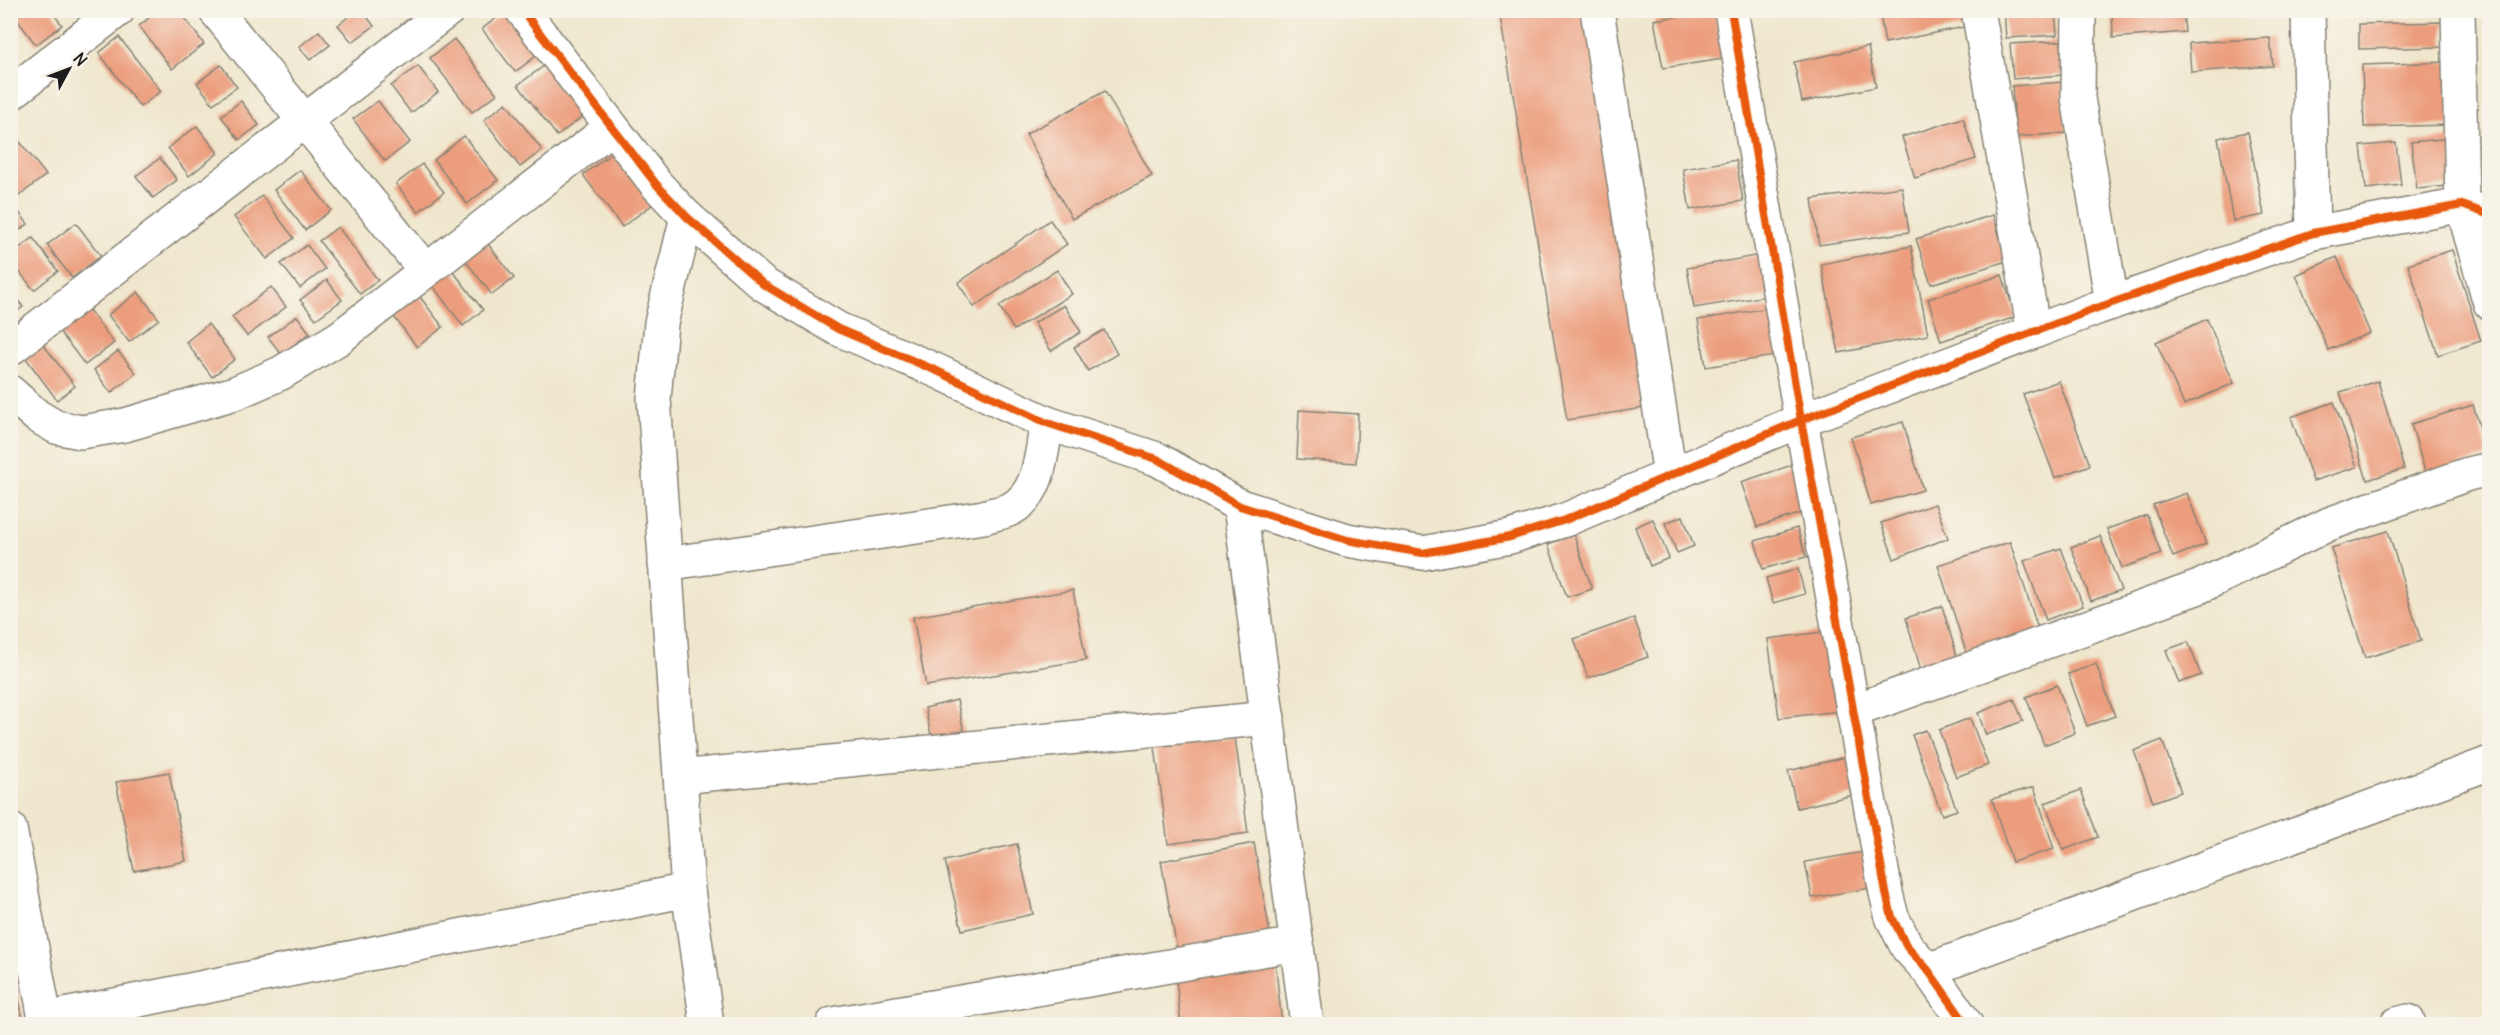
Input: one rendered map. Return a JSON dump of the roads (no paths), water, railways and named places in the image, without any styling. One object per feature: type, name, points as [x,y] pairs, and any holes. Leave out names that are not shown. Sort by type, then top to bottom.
[{"type":"street","points":[[10,94],[118,10]]},
{"type":"street","points":[[215,10],[425,270]]},
{"type":"street","points":[[10,349],[305,123],[448,10]]},
{"type":"street","points":[[522,10],[656,184],[687,217],[763,284],[838,329],[937,371],[1047,423],[1157,459],[1240,506],[1347,540],[1423,553],[1521,534],[1565,520],[1801,420],[2112,303],[2313,233],[2476,210]]},
{"type":"street","points":[[1597,10],[1670,475]]},
{"type":"street","points":[[1731,10],[1801,420],[1892,917],[1907,947],[1928,970],[1966,1024]]},
{"type":"street","points":[[1978,10],[2034,332]]},
{"type":"street","points":[[2079,10],[2078,98],[2112,303]]},
{"type":"street","points":[[2308,10],[2313,233]]},
{"type":"street","points":[[2457,10],[2476,210],[2490,303]]},
{"type":"street","points":[[10,392],[37,416],[56,427],[81,432],[125,425],[234,393],[281,373],[339,338],[612,127]]},
{"type":"street","points":[[687,217],[661,323],[654,399],[688,890],[707,1024]]},
{"type":"street","points":[[665,564],[984,517],[1012,508],[1028,495],[1035,483],[1047,423]]},
{"type":"street","points":[[1853,711],[2199,587],[2329,524],[2468,474],[2490,469]]},
{"type":"street","points":[[1240,506],[1307,1024]]},
{"type":"street","points":[[680,777],[1268,718]]},
{"type":"street","points":[[1928,970],[2490,763]]},
{"type":"street","points":[[10,829],[45,1022],[688,890]]},
{"type":"street","points":[[833,1024],[1297,944]]}]
